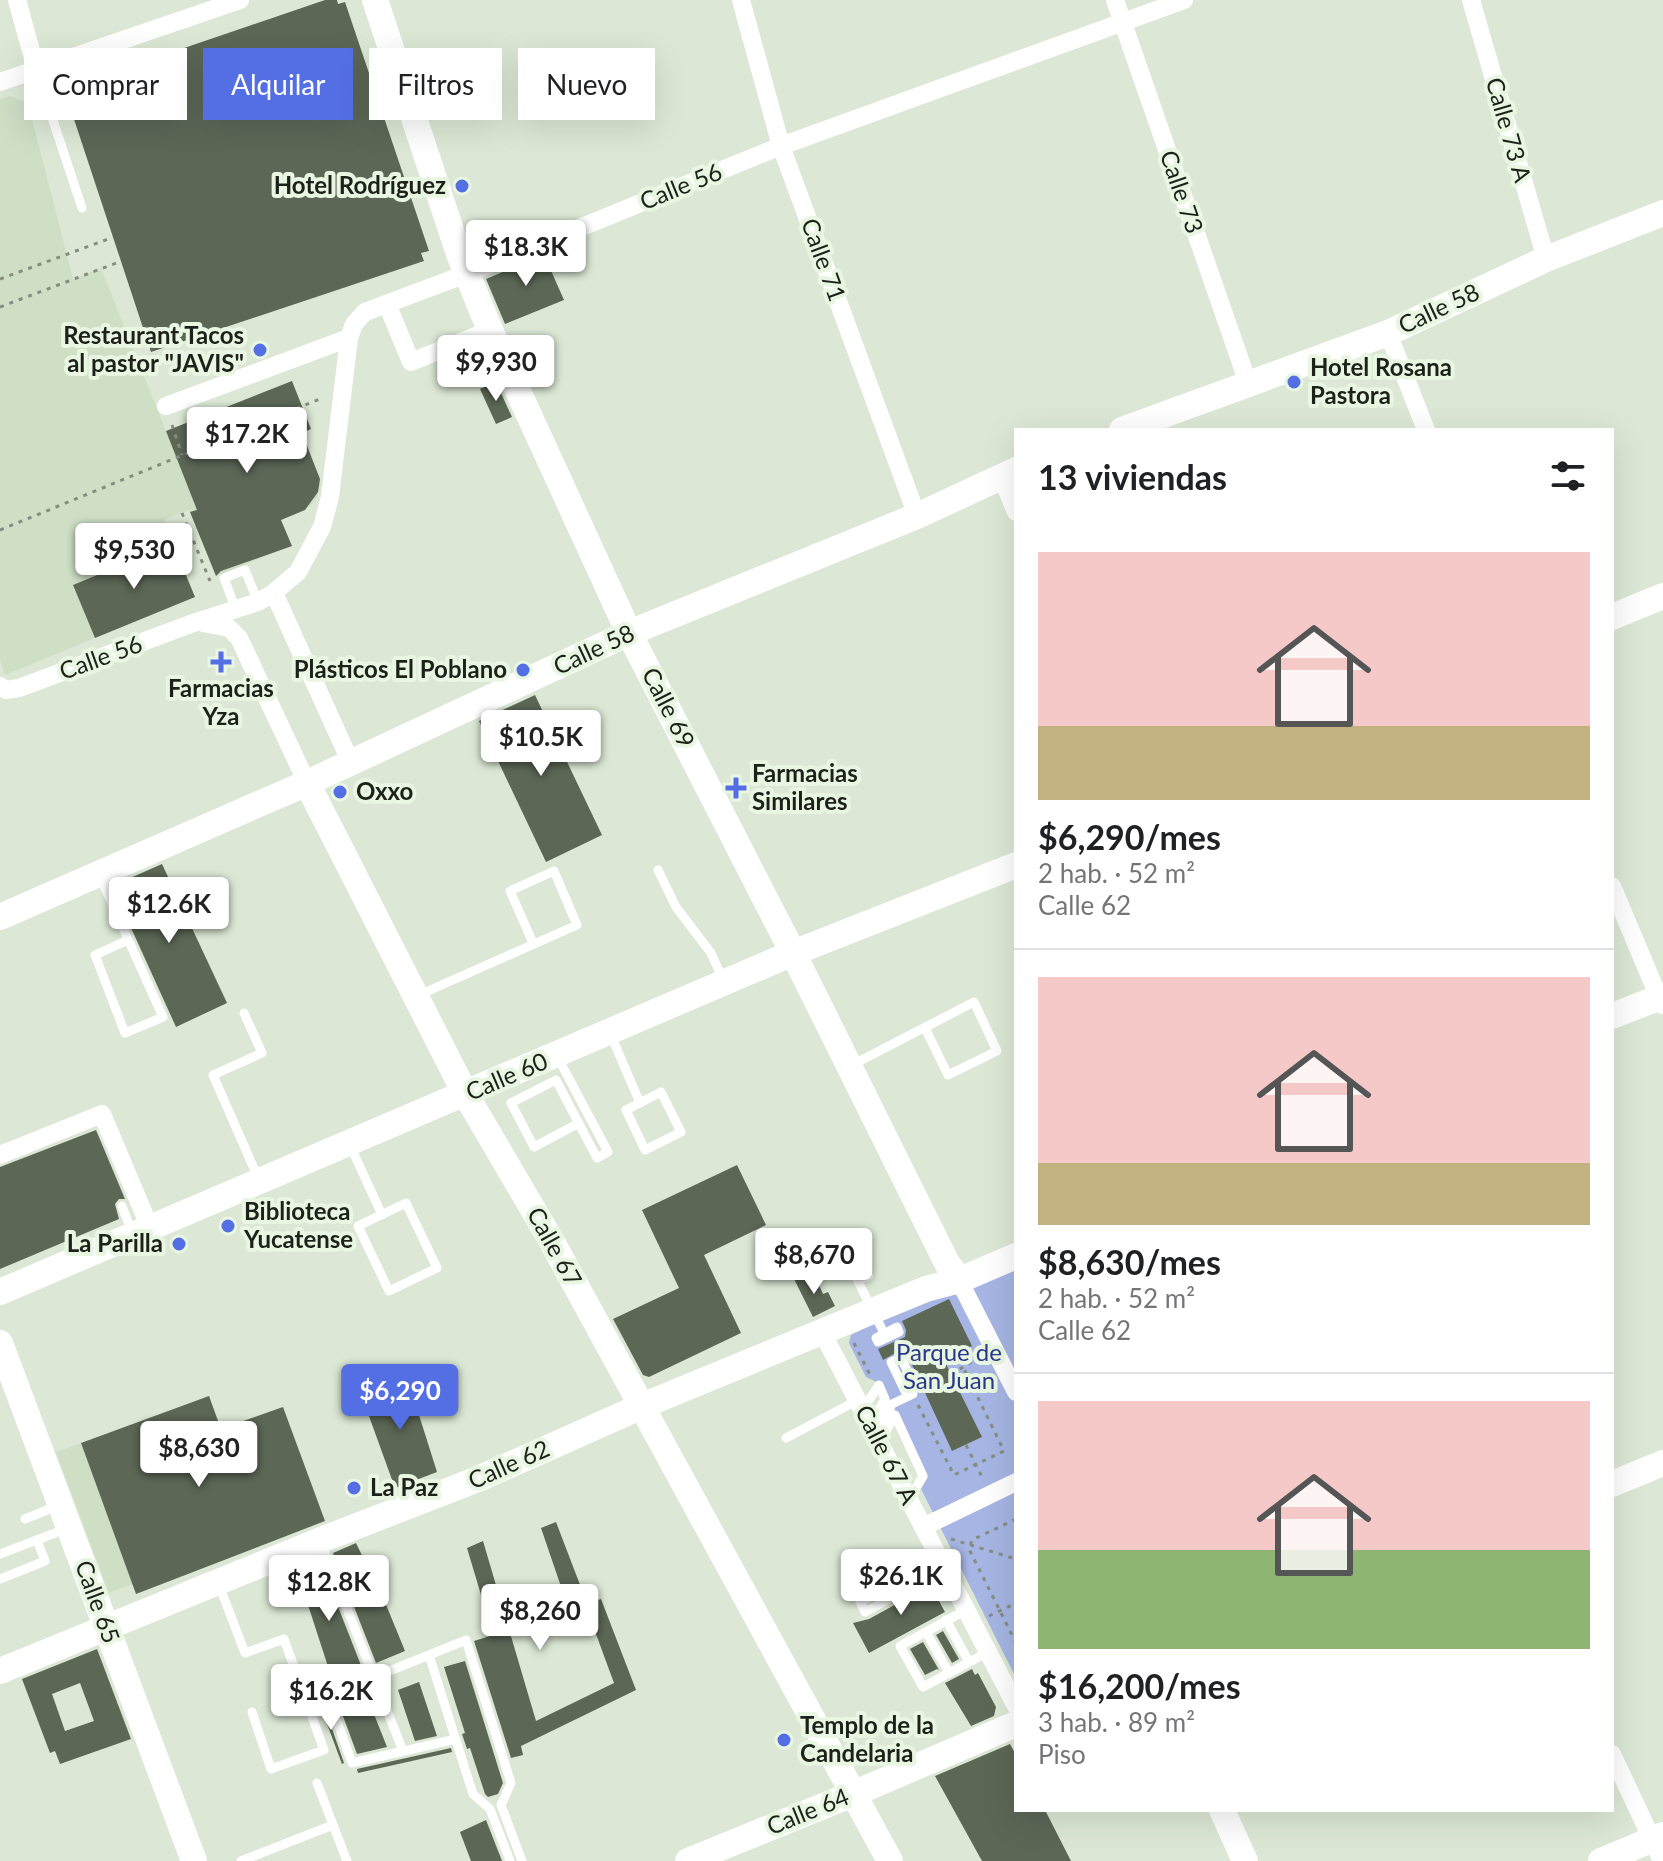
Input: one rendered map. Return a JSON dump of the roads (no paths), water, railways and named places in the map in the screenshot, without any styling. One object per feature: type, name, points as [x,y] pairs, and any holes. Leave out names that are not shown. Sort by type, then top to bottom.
[{"type":"main road","name":"Calle 69","points":[[375,0],[466,274],[490,330],[629,633],[947,1263],[963,1286]]},
{"type":"main road","name":"Calle 58","points":[[1127,428],[1388,333],[1546,259],[1663,213]]},
{"type":"main road","name":"Calle 58","points":[[0,917],[307,783],[629,633],[917,516],[1008,473]]},
{"type":"main road","points":[[1614,616],[1663,596]]},
{"type":"main road","name":"Calle 67","points":[[307,783],[466,1095],[551,1240],[890,1861]]},
{"type":"main road","name":"Calle 60","points":[[0,1292],[139,1225],[259,1180],[466,1095],[793,953],[1014,866]]},
{"type":"main road","points":[[1614,1015],[1661,1000]]},
{"type":"main road","name":"Calle 62","points":[[0,1671],[478,1479],[642,1406],[822,1332],[879,1323],[940,1284],[963,1286],[1014,1257]]},
{"type":"main road","name":"Calle 65","points":[[0,1343],[194,1861]]},
{"type":"main road","points":[[1614,1483],[1663,1463]]},
{"type":"main road","name":"Calle 64","points":[[702,1859],[1014,1725]]},
{"type":"main road","points":[[1223,1812],[1245,1861]]},
{"type":"main road","points":[[1601,1861],[1659,1845]]},
{"type":"street","points":[[17,0],[30,48]]},
{"type":"street","points":[[98,48],[240,0]]},
{"type":"street","name":"Calle 71","points":[[741,0],[781,146],[917,516]]},
{"type":"street","name":"Calle 73","points":[[1115,0],[1248,383]]},
{"type":"street","name":"Calle 56","points":[[5,690],[236,610],[266,597],[305,562],[322,527],[330,497],[349,338],[359,316],[781,146],[1184,0]]},
{"type":"street","name":"Calle 73 A","points":[[1471,0],[1546,259]]},
{"type":"street","points":[[0,82],[24,73]]},
{"type":"street","points":[[387,304],[411,362],[490,330]]},
{"type":"street","points":[[1388,333],[1425,428]]},
{"type":"street","points":[[166,406],[349,338]]},
{"type":"street","points":[[1008,473],[1014,502]]},
{"type":"street","points":[[266,597],[351,763]]},
{"type":"street","name":"Calle 67","points":[[196,622],[229,628],[239,638],[307,783]]},
{"type":"street","points":[[1614,891],[1661,1000]]},
{"type":"street","points":[[0,1155],[102,1114],[139,1225]]},
{"type":"street","name":"Calle 69","points":[[963,1286],[1014,1388]]},
{"type":"street","name":"Calle 67 A","points":[[822,1332],[909,1499],[932,1523],[948,1555],[966,1610],[1014,1702]]},
{"type":"street","points":[[932,1523],[1014,1483]]},
{"type":"street","points":[[1614,1758],[1659,1845]]},
{"type":"lane","points":[[53,120],[82,208]]},
{"type":"lane","points":[[236,610],[224,578],[245,570],[266,597]]},
{"type":"lane","points":[[658,870],[676,907],[711,953],[725,983]]},
{"type":"lane","points":[[416,997],[577,925],[554,871],[510,891],[533,943]]},
{"type":"lane","points":[[99,874],[163,1017],[125,1033],[95,955],[128,940]]},
{"type":"lane","points":[[849,1067],[974,1002],[997,1051],[948,1075],[925,1028]]},
{"type":"lane","points":[[244,1013],[262,1053],[213,1075],[259,1180]]},
{"type":"lane","points":[[610,1033],[640,1103]]},
{"type":"lane","points":[[557,1056],[608,1152],[597,1158],[579,1123],[556,1080],[511,1103],[534,1147],[579,1123]]},
{"type":"lane","points":[[661,1092],[681,1132],[645,1150],[626,1110],[640,1103],[661,1092]]},
{"type":"lane","points":[[349,1143],[382,1215]]},
{"type":"lane","points":[[406,1203],[437,1268],[389,1291],[358,1226],[382,1215],[406,1203]]},
{"type":"lane","points":[[122,1206],[139,1225]]},
{"type":"lane","points":[[858,1281],[869,1276],[850,1240],[835,1235],[841,1247],[858,1281],[879,1323]]},
{"type":"lane","points":[[869,1422],[912,1391]]},
{"type":"lane","points":[[786,1438],[895,1415],[923,1476],[909,1499]]},
{"type":"lane","points":[[25,1519],[65,1516]]},
{"type":"lane","points":[[0,1554],[37,1540],[65,1516]]},
{"type":"lane","points":[[0,1579],[45,1561],[37,1540]]},
{"type":"lane","points":[[320,1540],[403,1751]]},
{"type":"lane","points":[[901,1580],[907,1589],[865,1612],[860,1602],[901,1580],[948,1555]]},
{"type":"lane","points":[[218,1582],[245,1653],[284,1639],[324,1750],[271,1769],[252,1712]]},
{"type":"lane","points":[[966,1610],[900,1646],[923,1687],[988,1652]]},
{"type":"lane","points":[[946,1620],[969,1662]]},
{"type":"lane","points":[[926,1632],[949,1673]]},
{"type":"lane","points":[[456,1739],[352,1763],[328,1696],[466,1640],[511,1783],[501,1805],[522,1861]]},
{"type":"lane","points":[[429,1655],[473,1794],[490,1809],[510,1861]]},
{"type":"lane","points":[[317,1783],[347,1861]]},
{"type":"lane","points":[[241,1861],[333,1825]]},
{"type":"place","name":"Hotel Rodríguez","points":[[462,186]]},
{"type":"place","name":"Restaurant Tacos al pastor \"JAVIS\"","points":[[260,350]]},
{"type":"place","name":"Hotel Rosana Pastora","points":[[1294,382]]},
{"type":"place","name":"Farmacias Yza","points":[[221,662]]},
{"type":"place","name":"Plásticos El Poblano","points":[[523,670]]},
{"type":"place","name":"Farmacias Similares","points":[[736,788]]},
{"type":"place","name":"Oxxo","points":[[340,792]]},
{"type":"place","name":"Biblioteca Yucatense","points":[[228,1226]]},
{"type":"place","name":"La Parilla","points":[[179,1244]]},
{"type":"place","name":"La Paz","points":[[354,1488]]},
{"type":"place","name":"Templo de la Candelaria","points":[[784,1740]]},
{"type":"park label","name":"Parque de San Juan","points":[[949,1367]]}]
